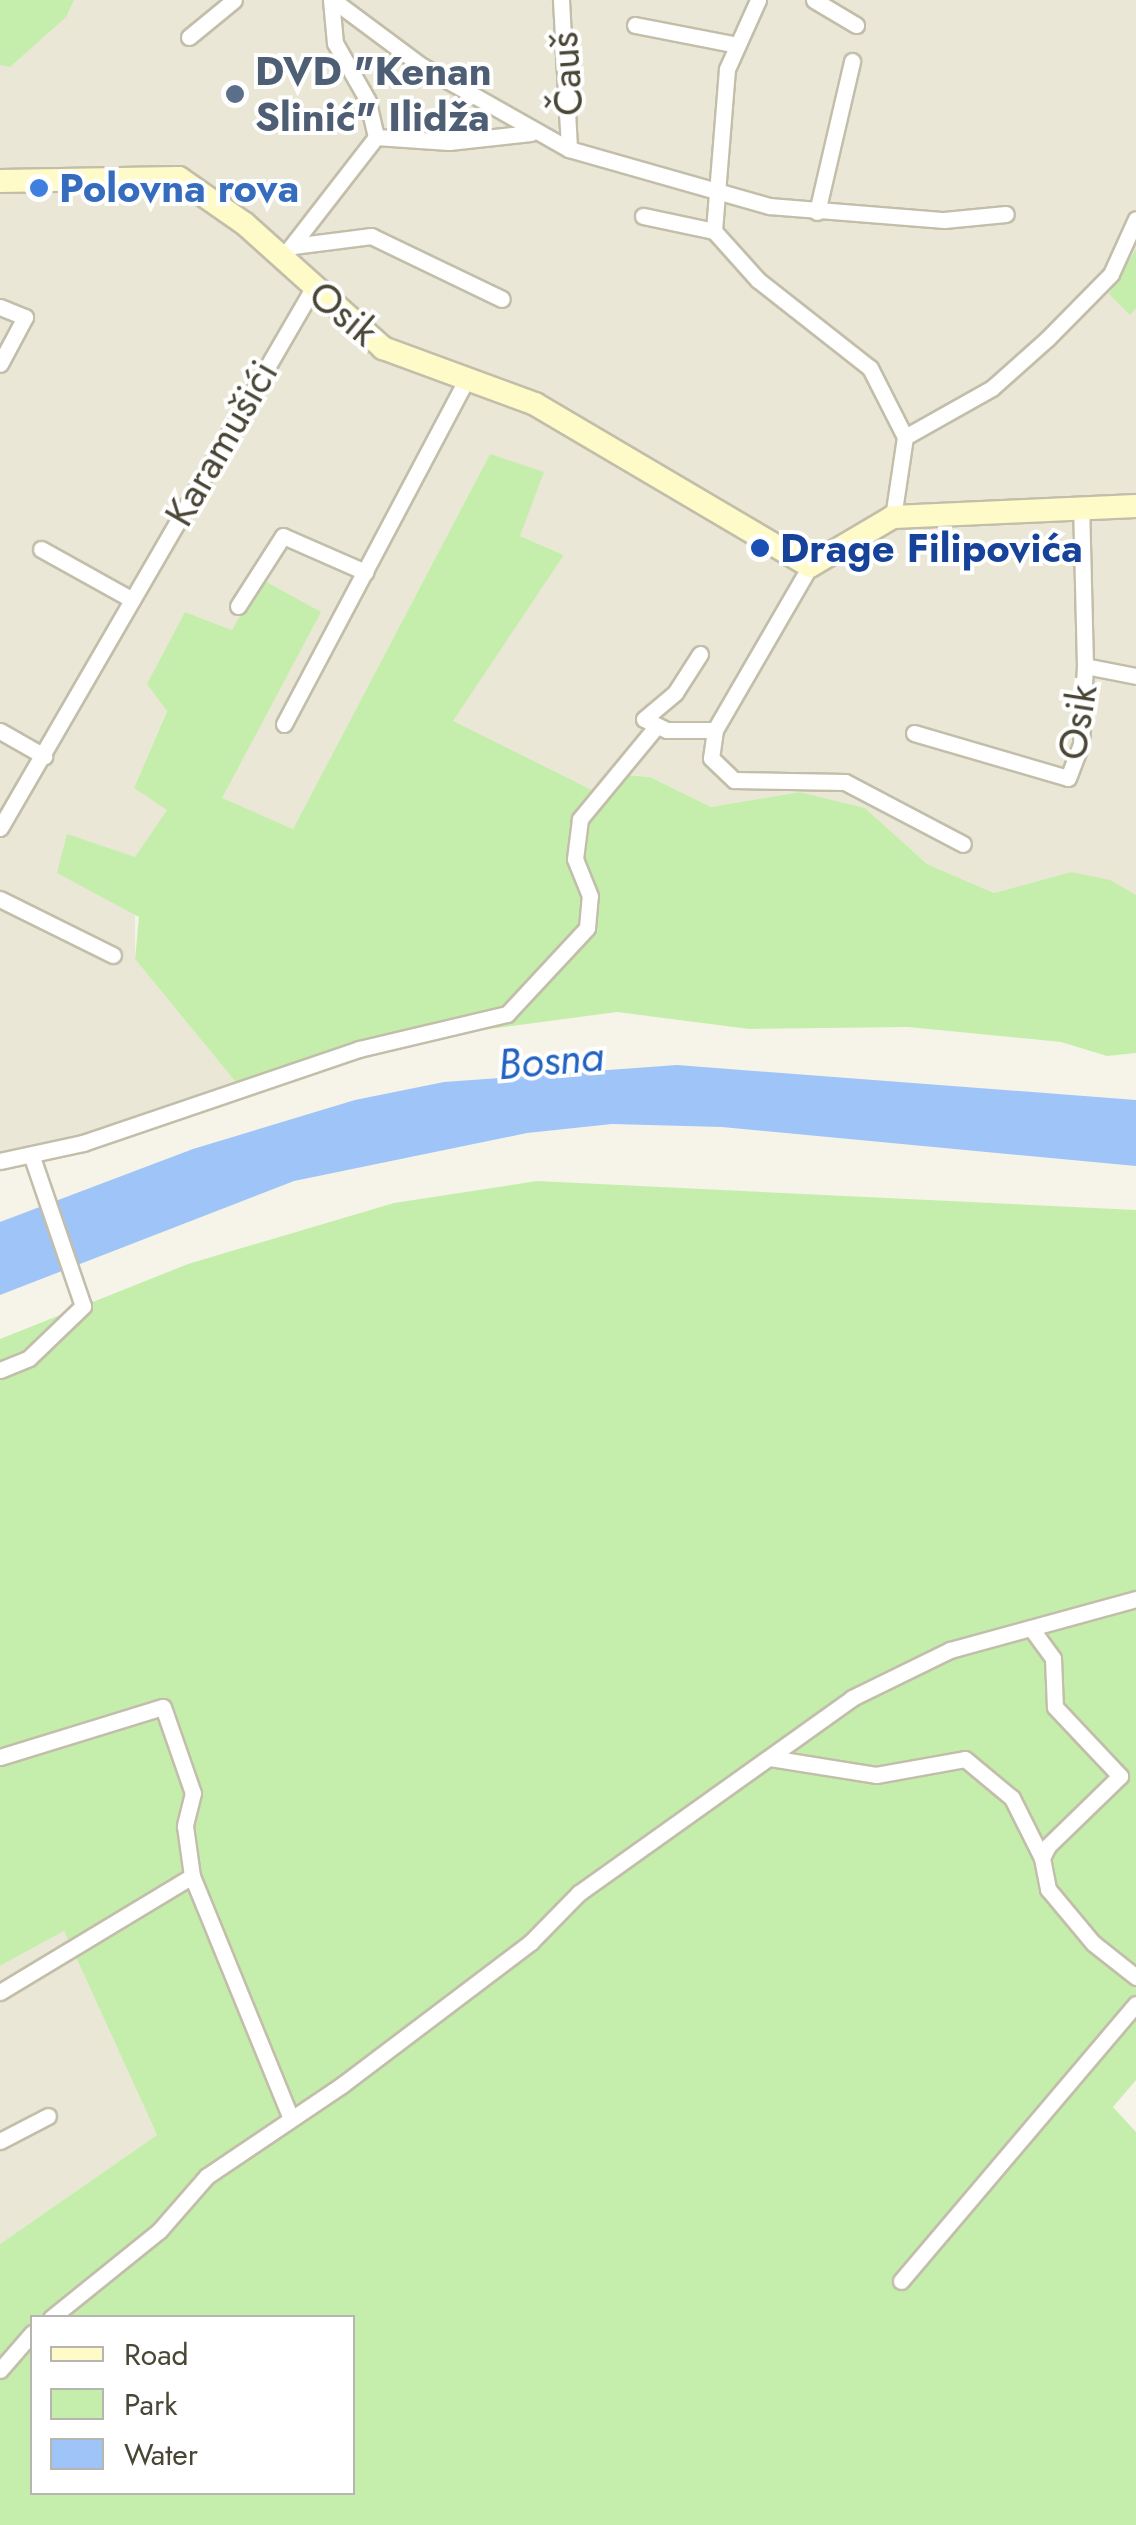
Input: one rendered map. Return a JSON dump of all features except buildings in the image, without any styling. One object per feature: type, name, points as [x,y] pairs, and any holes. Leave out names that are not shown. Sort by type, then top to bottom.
[{"type":"main road","name":"Osik","points":[[0,181],[179,178],[288,252],[313,288],[383,348],[468,377],[636,458],[730,524],[810,566]]},
{"type":"main road","points":[[810,566],[894,516],[1080,505],[1136,506]]},
{"type":"street","points":[[189,37],[234,0]]},
{"type":"street","points":[[332,0],[335,43],[368,101],[376,137],[450,142],[531,134]]},
{"type":"street","points":[[332,0],[531,134],[569,149],[720,196],[817,212],[944,220],[1006,214]]},
{"type":"street","name":"Čauš","points":[[561,0],[569,149]]},
{"type":"street","points":[[714,231],[732,44],[758,0]]},
{"type":"street","points":[[814,0],[856,26]]},
{"type":"street","points":[[635,25],[732,44]]},
{"type":"street","points":[[817,212],[852,61]]},
{"type":"street","name":"Osik","points":[[288,252],[376,137]]},
{"type":"street","points":[[643,216],[714,231],[758,280],[870,368],[905,437],[894,516]]},
{"type":"street","points":[[905,437],[992,388],[1077,310],[1111,274],[1136,219]]},
{"type":"street","name":"Osik","points":[[288,252],[371,236],[502,299]]},
{"type":"street","name":"Karamušići","points":[[0,828],[313,288]]},
{"type":"street","points":[[0,307],[25,317],[0,364]]},
{"type":"street","points":[[284,724],[468,377]]},
{"type":"street","name":"Osik","points":[[914,733],[1068,778],[1081,744],[1086,666],[1080,505]]},
{"type":"street","points":[[238,606],[283,536],[364,572]]},
{"type":"street","points":[[41,550],[131,598]]},
{"type":"street","points":[[810,566],[714,730],[710,758],[734,780],[845,782],[963,844]]},
{"type":"street","points":[[700,654],[675,693],[644,719],[655,728],[714,730]]},
{"type":"street","points":[[1086,666],[1136,676]]},
{"type":"street","points":[[0,1161],[32,1157],[220,1098],[359,1048],[507,1014],[587,928],[590,896],[575,859],[580,819],[655,728]]},
{"type":"street","points":[[0,731],[44,756]]},
{"type":"street","points":[[0,899],[113,955]]},
{"type":"street","points":[[0,1370],[29,1358],[83,1306],[32,1157]]},
{"type":"street","points":[[55,2315],[159,2232],[207,2176],[291,2118],[852,1698],[950,1650],[1136,1599]]},
{"type":"street","points":[[1031,1628],[1053,1658],[1054,1706],[1120,1776],[1042,1858]]},
{"type":"street","points":[[0,1758],[163,1707],[192,1792],[185,1826],[192,1876],[291,2118]]},
{"type":"street","points":[[770,1758],[876,1775],[966,1759],[1012,1798],[1042,1858],[1048,1890],[1066,1913],[1136,1977]]},
{"type":"street","points":[[0,1992],[192,1876]]},
{"type":"street","points":[[902,2281],[1136,2004]]},
{"type":"street","points":[[0,2141],[48,2116]]},
{"type":"street","points":[[0,2370],[30,2335]]},
{"type":"shaded area","points":[[0,0],[1136,0],[1136,895],[1071,872],[994,893],[927,864],[865,808],[800,792],[711,807],[650,777],[623,774],[592,790],[452,721],[564,555],[520,536],[490,454],[293,829],[221,798],[232,630],[185,612],[167,710],[134,788],[168,809],[135,857],[135,959],[239,1086],[220,1099],[0,1160]]},
{"type":"shaded area","points":[[64,1931],[157,2135],[0,2244],[0,1966]]},
{"type":"green space","points":[[0,0],[74,0],[66,17],[10,67],[0,65]]},
{"type":"green space","points":[[1136,249],[1136,308],[1130,315],[1109,294]]},
{"type":"green space","points":[[490,454],[544,472],[520,536],[564,555],[453,721],[592,790],[616,774],[650,777],[711,807],[800,792],[865,808],[927,864],[994,893],[1071,872],[1110,880],[1136,895],[1136,1053],[1107,1056],[1061,1042],[908,1027],[749,1029],[617,1012],[353,1047],[239,1086],[135,959],[139,917],[57,873],[67,834],[135,857],[167,810],[134,788],[167,711],[147,684],[185,612],[232,630],[261,579],[321,612],[222,798],[293,829]]},
{"type":"green space","points":[[537,1181],[1136,1210],[1136,2080],[1113,2107],[1136,2132],[1136,2525],[0,2525],[0,2244],[157,2135],[64,1931],[0,1966],[0,1339],[188,1264],[394,1203]]},
{"type":"water","points":[[677,1065],[1136,1100],[1136,1166],[722,1127],[612,1124],[527,1133],[294,1181],[0,1295],[0,1222],[193,1149],[355,1100],[444,1082]]},
{"type":"place","name":"DVD \"Kenan Slinić\" Ilidža","points":[[235,94]]},
{"type":"place","name":"Polovna rova","points":[[39,188]]},
{"type":"place","name":"Drage Filipovića","points":[[760,548]]},
{"type":"water label","name":"Bosna","points":[[551,1061]]}]
